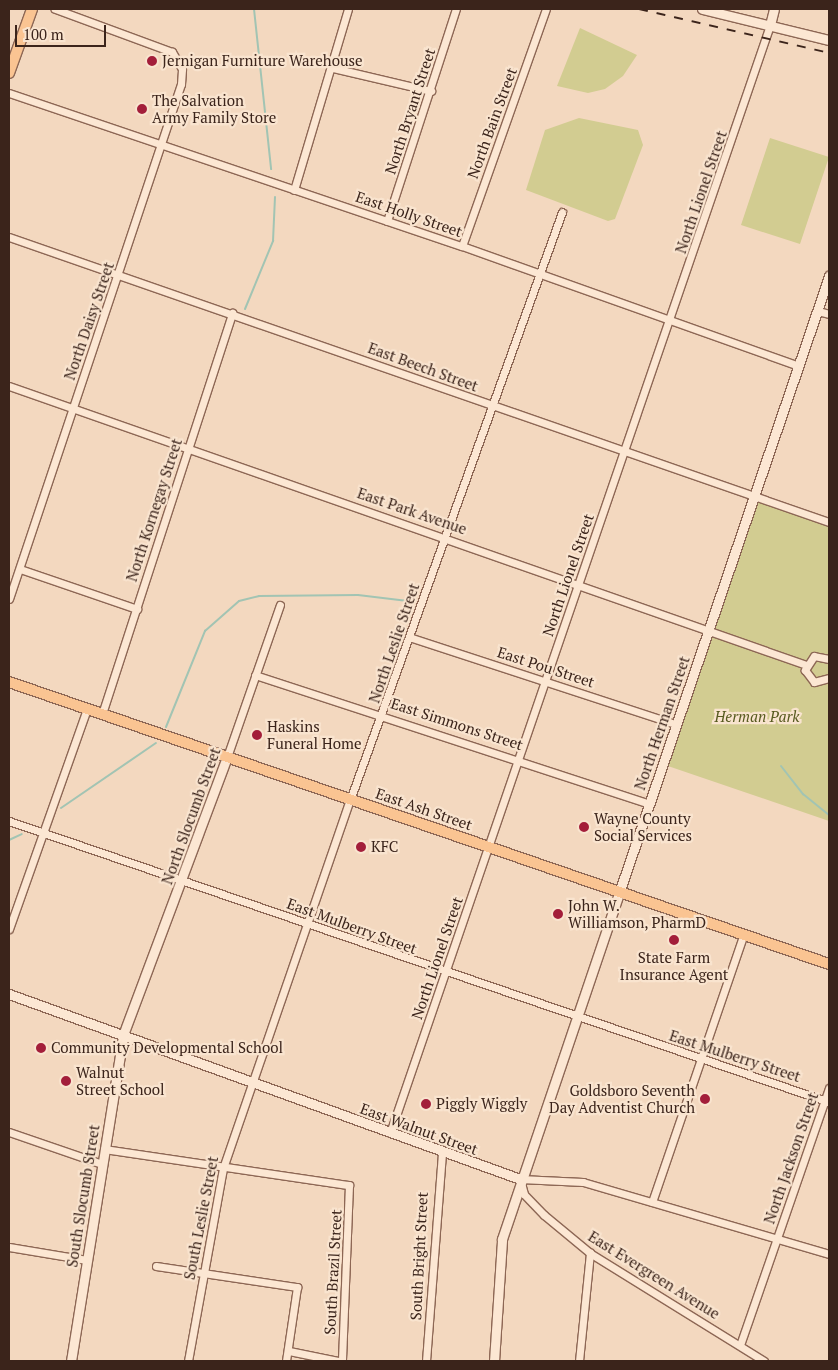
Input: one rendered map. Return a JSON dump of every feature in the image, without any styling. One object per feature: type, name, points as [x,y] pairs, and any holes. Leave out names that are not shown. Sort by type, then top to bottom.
[{"type":"main road","points":[[9,73],[32,9]]},
{"type":"main road","name":"East Ash Street","points":[[9,682],[490,848],[620,890],[829,964]]},
{"type":"street","name":"North Daisy Street","points":[[9,599],[72,408],[120,275],[181,84],[182,69],[172,52],[55,9]]},
{"type":"street","points":[[294,190],[332,68],[348,9]]},
{"type":"street","name":"North Bryant Street","points":[[388,221],[431,92],[456,9]]},
{"type":"street","name":"North Bain Street","points":[[462,246],[546,9]]},
{"type":"street","points":[[702,9],[829,40]]},
{"type":"street","points":[[770,25],[774,9]]},
{"type":"street","name":"North Lionel Street","points":[[390,1133],[490,848],[578,584],[670,323],[770,25]]},
{"type":"street","points":[[332,68],[431,92]]},
{"type":"street","name":"East Holly Street","points":[[9,94],[462,246],[670,323],[799,366]]},
{"type":"street","name":"North Leslie Street","points":[[251,1084],[309,925],[350,800],[383,714],[562,212]]},
{"type":"street","name":"East Beech Street","points":[[9,236],[232,313],[492,407],[829,522]]},
{"type":"street","name":"North Herman Street","points":[[494,1361],[502,1239],[520,1179],[829,276]]},
{"type":"street","points":[[818,311],[829,314]]},
{"type":"street","name":"North Kornegay Street","points":[[102,714],[232,313]]},
{"type":"street","name":"East Park Avenue","points":[[9,386],[806,665],[811,680],[829,678]]},
{"type":"street","points":[[20,569],[137,609]]},
{"type":"street","name":"North Slocumb Street","points":[[123,1035],[182,882],[280,605]]},
{"type":"street","name":"East Pou Street","points":[[409,637],[675,724]]},
{"type":"street","points":[[806,665],[814,656],[829,659]]},
{"type":"street","name":"East Simmons Street","points":[[255,675],[383,714],[648,804]]},
{"type":"street","points":[[9,929],[88,709]]},
{"type":"street","name":"East Mulberry Street","points":[[9,821],[445,974],[827,1102]]},
{"type":"street","points":[[652,1202],[744,934]]},
{"type":"street","name":"East Walnut Street","points":[[9,994],[251,1084],[520,1179],[583,1182],[778,1236],[829,1254]]},
{"type":"street","name":"South Slocumb Street","points":[[71,1361],[123,1035]]},
{"type":"street","name":"South Leslie Street","points":[[188,1361],[223,1168],[251,1084]]},
{"type":"street","name":"North Jackson Street","points":[[740,1345],[827,1102],[829,1088]]},
{"type":"street","points":[[9,1132],[102,1164]]},
{"type":"street","points":[[104,1149],[223,1168]]},
{"type":"street","name":"South Bright Street","points":[[426,1361],[442,1152]]},
{"type":"street","name":"South Brazil Street","points":[[223,1168],[345,1180],[349,1185],[342,1361]]},
{"type":"street","name":"East Evergreen Avenue","points":[[520,1179],[524,1194],[544,1215],[590,1253],[764,1361]]},
{"type":"street","points":[[9,1247],[87,1260]]},
{"type":"street","points":[[579,1361],[590,1253]]},
{"type":"street","points":[[156,1266],[298,1287],[286,1361]]},
{"type":"street","points":[[288,1350],[338,1361]]},
{"type":"green space","points":[[580,28],[637,55],[623,76],[605,89],[588,93],[557,86]]},
{"type":"green space","points":[[579,118],[638,130],[643,145],[615,219],[608,221],[526,190],[545,130]]},
{"type":"green space","points":[[770,138],[829,157],[800,244],[741,225]]},
{"type":"green space","name":"Herman Park","points":[[753,496],[829,522],[829,821],[665,765]]},
{"type":"waterway","points":[[254,9],[271,169]]},
{"type":"waterway","points":[[245,309],[273,241],[275,197]]},
{"type":"waterway","points":[[166,727],[205,631],[239,601],[259,596],[358,595],[408,601]]},
{"type":"waterway","points":[[61,808],[156,743]]},
{"type":"waterway","points":[[781,766],[803,794],[829,815]]},
{"type":"waterway","points":[[9,840],[22,834]]},
{"type":"railway","points":[[639,9],[829,53]]},
{"type":"place","name":"Jernigan Furniture Warehouse","points":[[152,61]]},
{"type":"place","name":"The Salvation Army Family Store","points":[[142,109]]},
{"type":"place","name":"Haskins Funeral Home","points":[[257,735]]},
{"type":"place","name":"Wayne County Social Services","points":[[584,827]]},
{"type":"place","name":"KFC","points":[[361,847]]},
{"type":"place","name":"John W. Williamson, PharmD","points":[[558,914]]},
{"type":"place","name":"State Farm Insurance Agent","points":[[674,940]]},
{"type":"place","name":"Community Developmental School","points":[[41,1048]]},
{"type":"place","name":"Walnut Street School","points":[[66,1081]]},
{"type":"place","name":"Goldsboro Seventh Day Adventist Church","points":[[705,1099]]},
{"type":"place","name":"Piggly Wiggly","points":[[426,1104]]}]
